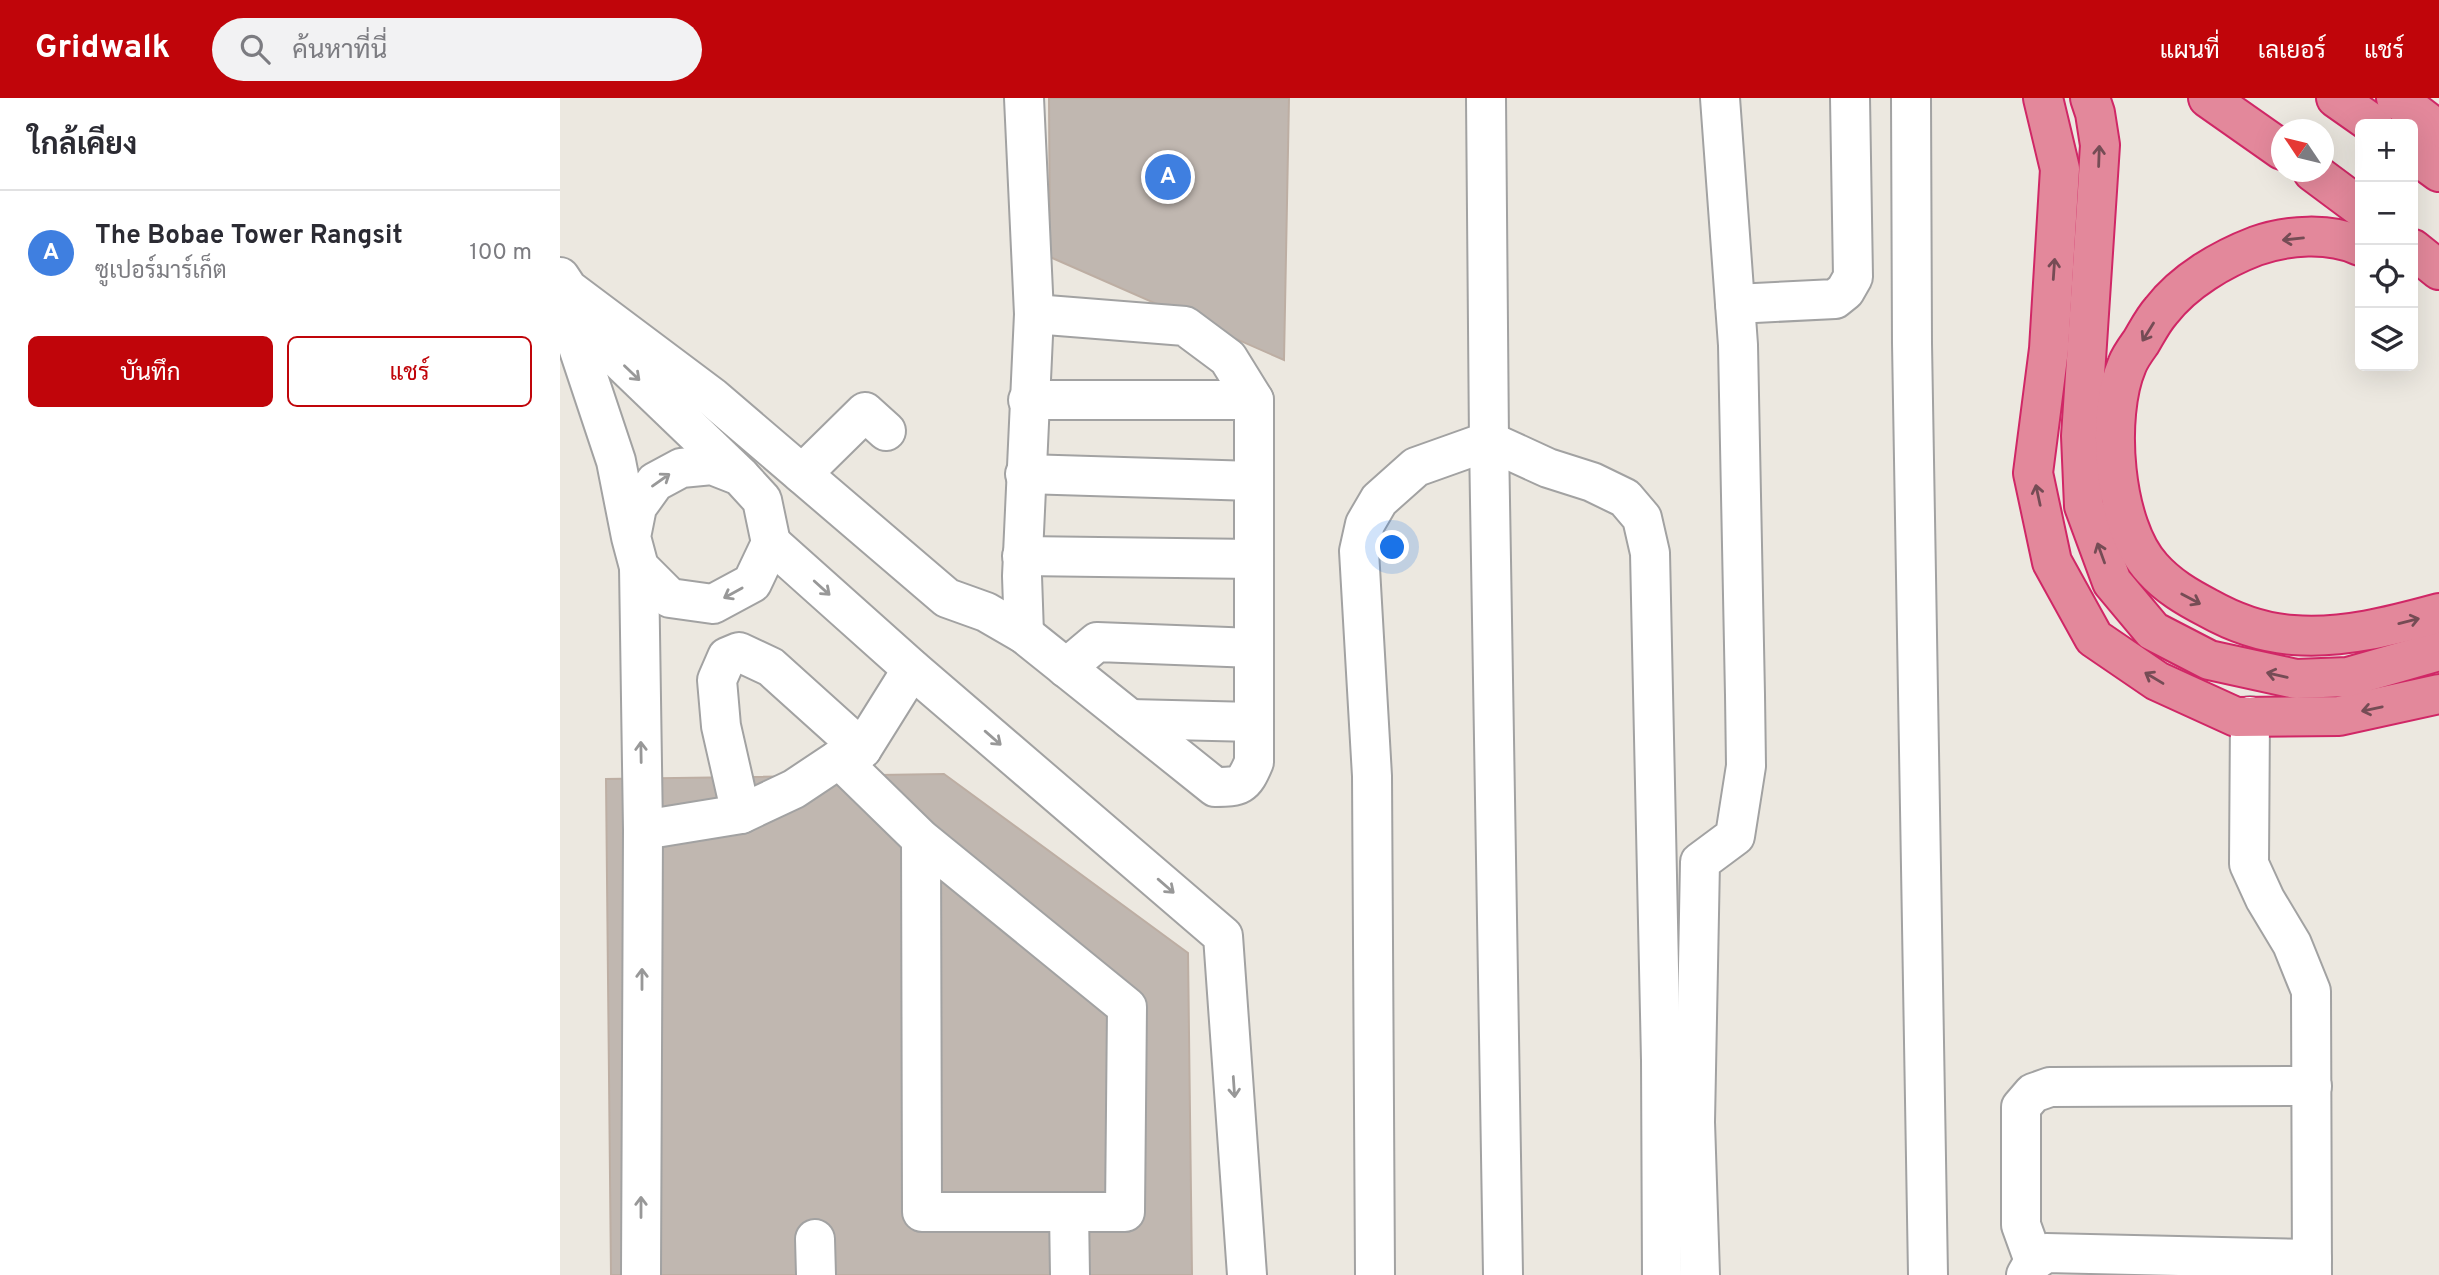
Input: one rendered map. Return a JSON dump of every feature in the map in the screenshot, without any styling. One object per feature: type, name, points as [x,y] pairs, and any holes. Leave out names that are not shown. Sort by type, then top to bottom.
[{"type":"highway","points":[[2043,98],[2060,169],[2049,349],[2033,473],[2052,562],[2094,638],[2157,681],[2236,717],[2339,716],[2439,694]]},
{"type":"highway","points":[[2090,98],[2100,145],[2081,436],[2084,506],[2112,582],[2153,631],[2209,660],[2296,679],[2348,677],[2439,651]]},
{"type":"highway","points":[[2208,98],[2271,143]]},
{"type":"highway","points":[[2234,98],[2271,123]]},
{"type":"highway","points":[[2336,98],[2366,119]]},
{"type":"highway","points":[[2396,98],[2439,131]]},
{"type":"highway","points":[[2418,157],[2439,172]]},
{"type":"highway","points":[[2334,168],[2355,182]]},
{"type":"highway","points":[[2326,182],[2355,203]]},
{"type":"highway","points":[[2418,228],[2439,243]]},
{"type":"highway","points":[[2358,245],[2312,237],[2270,241],[2231,255],[2193,281],[2161,310],[2127,365],[2118,401],[2115,442],[2118,485],[2129,529],[2150,567],[2180,593],[2232,621],[2291,635],[2349,635],[2439,613]]},
{"type":"highway","points":[[2418,253],[2439,270]]},
{"type":"highway","points":[[2418,272],[2439,282]]},
{"type":"street","points":[[1024,98],[1034,314],[1022,556],[1024,634]]},
{"type":"street","points":[[1486,98],[1503,1275]]},
{"type":"street","points":[[1700,1275],[1695,1122],[1700,862],[1735,836],[1746,766],[1738,358],[1720,98]]},
{"type":"street","points":[[1735,304],[1835,299],[1845,291],[1853,277],[1850,98]]},
{"type":"street","points":[[1911,98],[1912,343],[1928,1275]]},
{"type":"street","points":[[562,296],[568,289],[712,397],[947,598],[986,612],[1024,634],[1215,787],[1237,787],[1247,778],[1254,762],[1254,400],[1228,358],[1185,326],[1034,314]]},
{"type":"street","points":[[562,296],[762,500],[771,543],[912,669],[1223,936],[1247,1275]]},
{"type":"street","points":[[562,296],[616,461],[635,552],[670,598],[713,604],[752,583],[771,543]]},
{"type":"street","points":[[1028,400],[1254,400]]},
{"type":"street","points":[[802,474],[865,412],[886,431]]},
{"type":"street","points":[[1375,1275],[1372,776],[1359,551],[1364,524],[1379,499],[1416,467],[1489,441],[1625,498],[1642,518],[1648,541],[1654,679],[1661,1033],[1662,1275]]},
{"type":"street","points":[[641,1275],[643,830],[635,552],[637,507],[654,482],[681,468],[712,465],[740,476]]},
{"type":"street","points":[[1025,474],[1254,481]]},
{"type":"street","points":[[1022,556],[1254,559]]},
{"type":"street","points":[[1066,668],[1097,642],[1254,648]]},
{"type":"street","points":[[741,814],[721,726],[717,680],[727,657],[739,652],[771,667],[850,754],[921,839],[1127,1007],[1125,1212],[922,1212],[921,839]]},
{"type":"street","points":[[643,830],[741,814],[794,789],[850,754],[912,669]]},
{"type":"street","points":[[2030,1268],[2046,1253],[2312,1267],[2311,991],[2292,944],[2264,899],[2249,864],[2250,716]]},
{"type":"street","points":[[1130,719],[1254,722]]},
{"type":"street","points":[[2030,1268],[2021,1225],[2021,1107],[2033,1093],[2050,1087],[2312,1086]]},
{"type":"street","points":[[1069,1212],[1070,1275]]},
{"type":"building","points":[[1049,98],[1289,98],[1284,360],[1050,257]]},
{"type":"building","points":[[944,774],[1188,953],[1192,1275],[611,1275],[606,779]]},
{"type":"place","name":"The Bobae Tower Rangsit","points":[[1168,177]]}]
